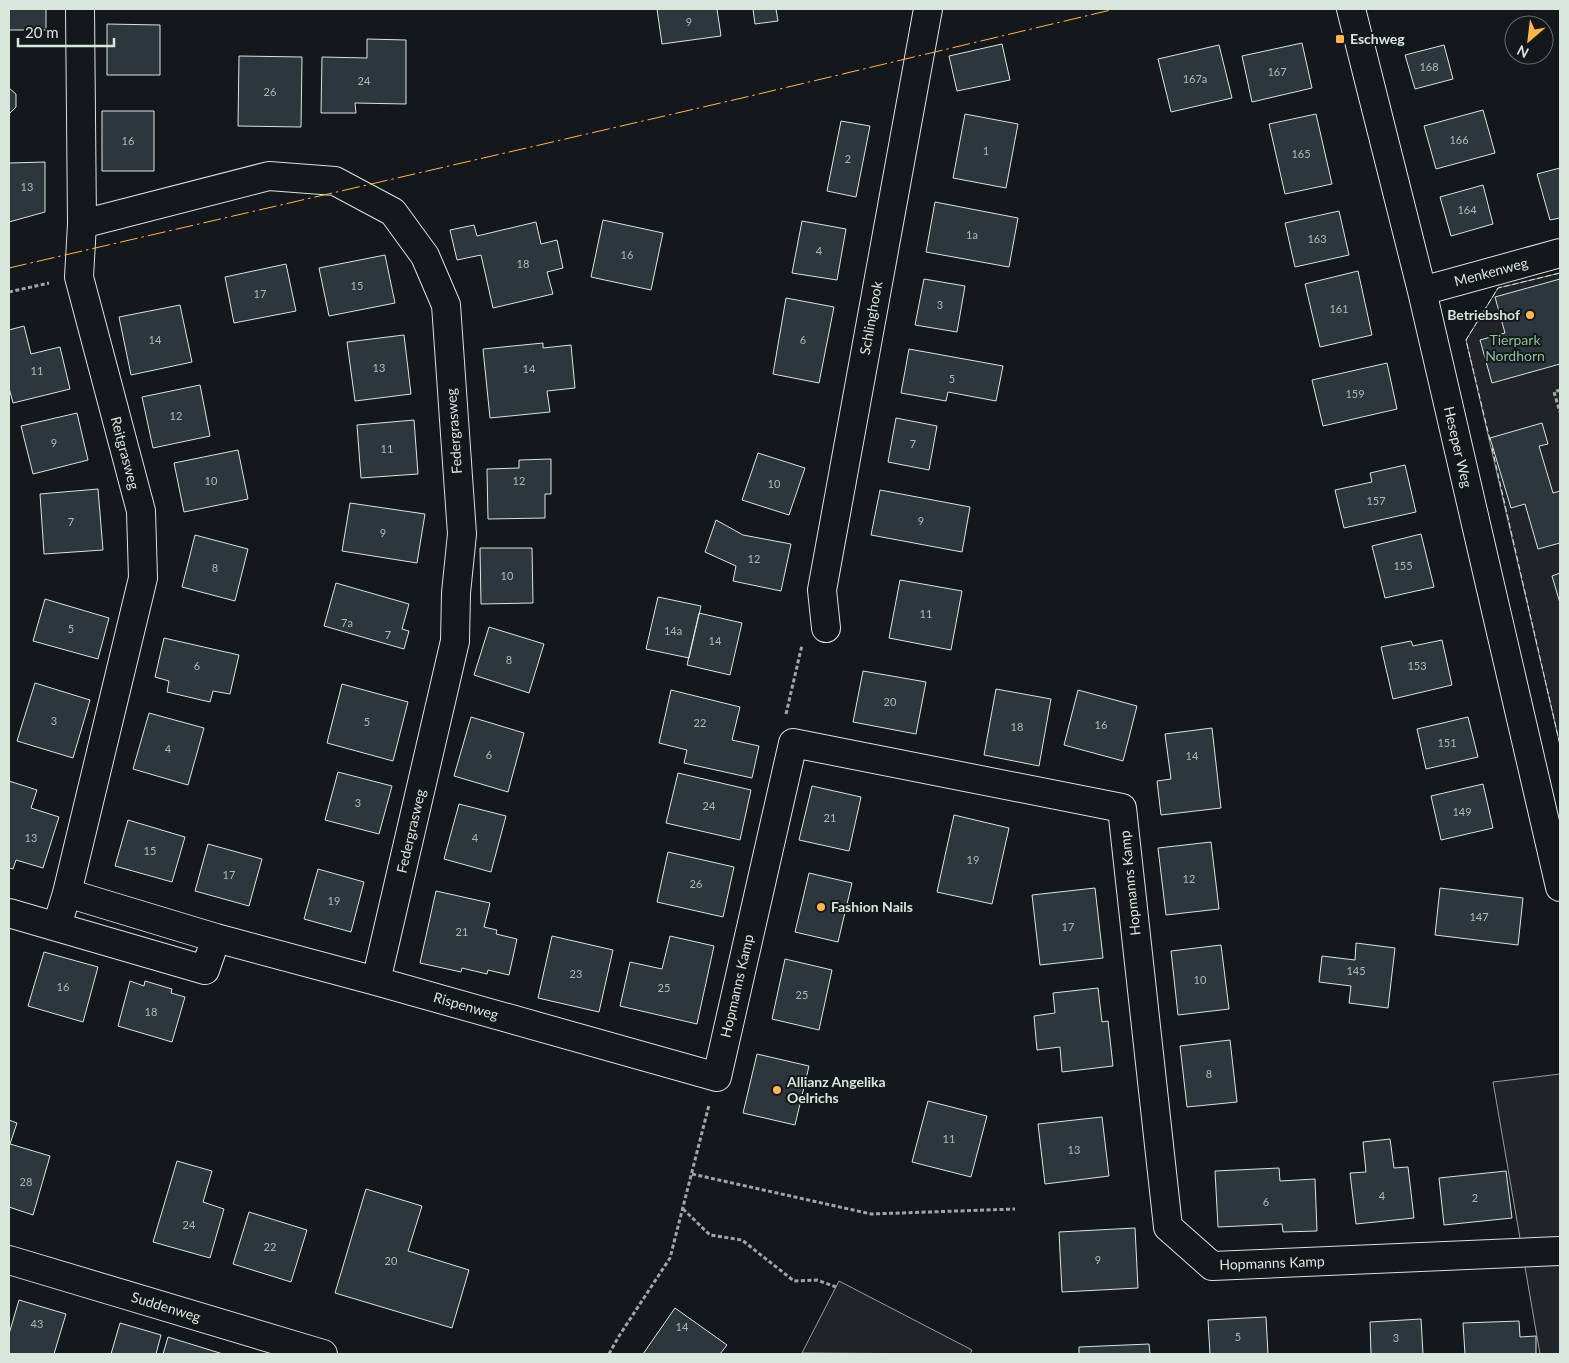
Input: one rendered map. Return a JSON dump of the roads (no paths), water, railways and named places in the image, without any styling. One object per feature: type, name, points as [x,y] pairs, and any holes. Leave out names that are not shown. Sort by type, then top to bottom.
[{"type":"street","name":"Reitgrasweg","points":[[67,893],[143,578],[140,511],[79,277],[82,224],[80,9]]},
{"type":"street","name":"Schlinghook","points":[[826,628],[822,590],[928,9]]},
{"type":"street","name":"Heseper Weg","points":[[1350,9],[1422,291],[1560,888]]},
{"type":"street","name":"Federgrasweg","points":[[82,224],[270,176],[335,181],[393,212],[425,256],[446,305],[462,534],[456,593],[455,641],[376,981]]},
{"type":"street","name":"Menkenweg","points":[[1422,291],[1560,253]]},
{"type":"street","name":"Hopmanns Kamp","points":[[717,1077],[793,743],[1122,808],[1168,1227],[1212,1266],[1560,1251]]},
{"type":"street","name":"Rispenweg","points":[[67,893],[216,938],[717,1077]]},
{"type":"street","points":[[57,926],[67,893]]},
{"type":"street","points":[[9,913],[205,970],[216,938]]},
{"type":"street","name":"Suddenweg","points":[[9,1260],[322,1354]]},
{"type":"place","name":"Eschweg","points":[[1340,39]]},
{"type":"place","name":"Betriebshof","points":[[1530,315]]},
{"type":"place","name":"Fashion Nails","points":[[821,907]]},
{"type":"place","name":"Allianz Angelika Oelrichs","points":[[777,1090]]},
{"type":"park label","name":"Tierpark Nordhorn","points":[[1515,348]]}]
